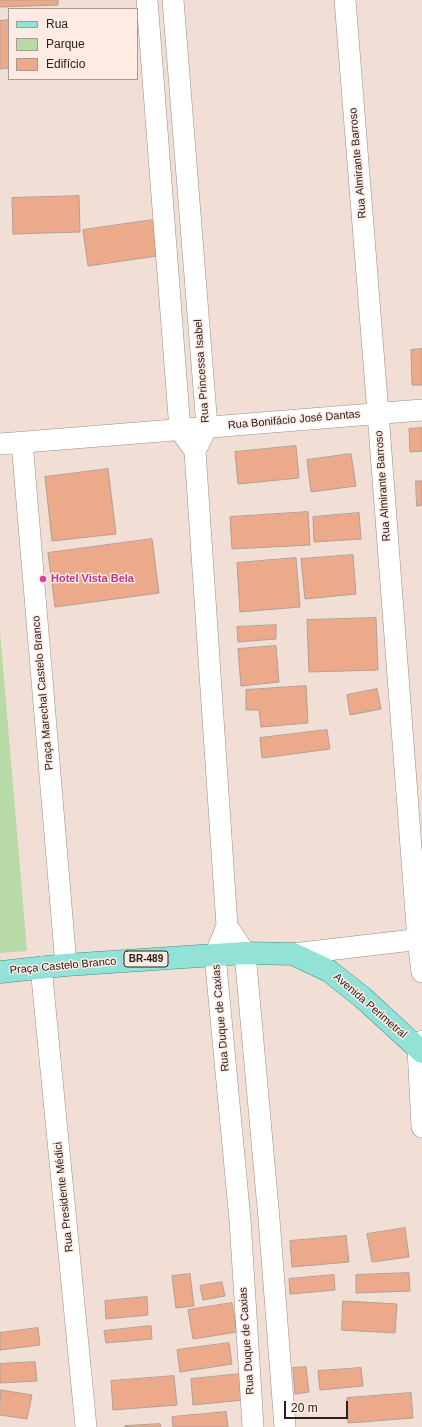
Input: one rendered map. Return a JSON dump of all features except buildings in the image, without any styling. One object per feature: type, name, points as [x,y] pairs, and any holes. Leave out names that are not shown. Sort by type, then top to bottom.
[{"type":"main road","name":"Praça Castelo Branco","points":[[0,972],[66,965],[245,953],[293,954]]},
{"type":"main road","name":"Avenida Perimetral","points":[[293,954],[329,971],[421,1047]]},
{"type":"street","points":[[147,0],[180,430],[195,451],[227,926],[245,953],[269,1218],[285,1427]]},
{"type":"street","name":"Rua Princessa Isabel","points":[[172,0],[207,428],[195,451]]},
{"type":"street","name":"Rua Almirante Barroso","points":[[345,0],[422,972]]},
{"type":"street","name":"Rua Bonifácio José Dantas","points":[[22,442],[422,410]]},
{"type":"street","points":[[0,444],[22,442]]},
{"type":"street","name":"Praça Marechal Castelo Branco","points":[[22,442],[66,965]]},
{"type":"street","name":"Rua Duque de Caxias","points":[[227,926],[215,955],[240,1220],[252,1427]]},
{"type":"street","points":[[293,954],[420,939]]},
{"type":"street","name":"Rua Presidente Médici","points":[[41,967],[86,1427]]},
{"type":"street","points":[[421,1047],[422,1127]]},
{"type":"street","points":[[240,1220],[269,1218]]},
{"type":"green space","points":[[0,631],[27,951],[0,953]]},
{"type":"place","name":"Hotel Vista Bela","points":[[43,579]]}]
